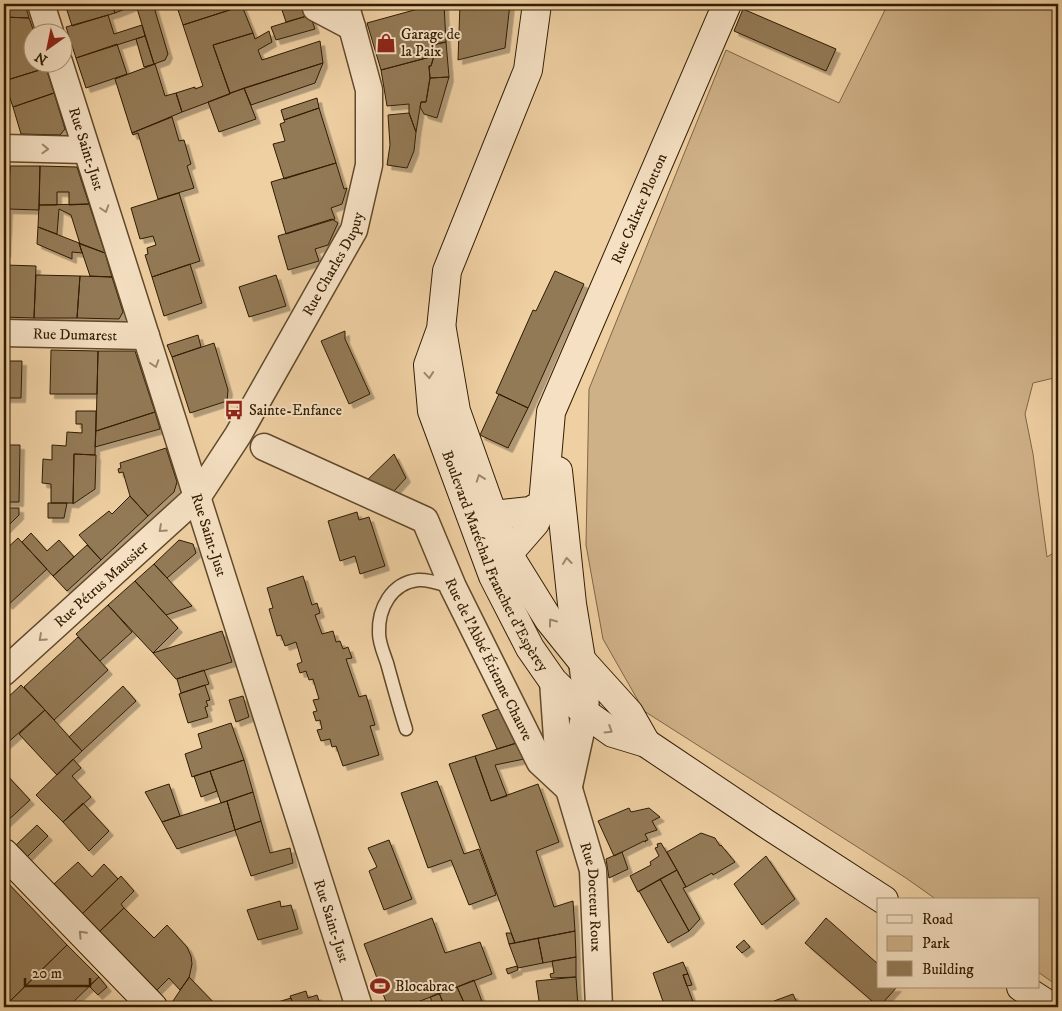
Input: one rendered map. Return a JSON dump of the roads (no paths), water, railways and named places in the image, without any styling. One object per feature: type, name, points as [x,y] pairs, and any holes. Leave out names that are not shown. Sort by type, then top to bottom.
[{"type":"main road","name":"Boulevard Maréchal Franchet d'Espèrey","points":[[537,4],[528,70],[447,271],[441,329],[428,365],[432,411],[493,576],[530,648],[553,681],[585,713],[613,733],[646,743],[765,824],[881,898]]},
{"type":"main road","name":"Rue Calixte Plotton","points":[[499,588],[508,554],[535,523],[543,504],[551,412],[727,4]]},
{"type":"main road","name":"Boulevard Maréchal Franchet d'Espèrey","points":[[441,329],[456,412],[508,554],[549,620],[628,713],[646,743]]},
{"type":"main road","name":"Rue Calixte Plotton","points":[[551,412],[572,604],[582,661]]},
{"type":"main road","points":[[493,515],[530,511],[543,504]]},
{"type":"main road","points":[[4,853],[153,1007]]},
{"type":"main road","points":[[1023,988],[1052,1007]]},
{"type":"street","points":[[41,4],[47,22]]},
{"type":"street","points":[[314,4],[316,8],[348,15]]},
{"type":"street","name":"Rue Charles Dupuy","points":[[198,496],[238,435],[354,230],[369,165],[369,90],[348,15]]},
{"type":"street","name":"Rue Saint-Just","points":[[62,72],[359,1007]]},
{"type":"street","points":[[4,148],[86,150]]},
{"type":"street","name":"Rue Dumarest","points":[[4,333],[146,336]]},
{"type":"street","name":"Rue de l'Abbé Étienne Chauve","points":[[264,447],[425,520],[453,587],[540,762],[569,789]]},
{"type":"street","name":"Rue Pétrus Maussier","points":[[4,672],[198,496]]},
{"type":"street","name":"Rue Docteur Roux","points":[[569,789],[585,713],[586,692],[582,661]]},
{"type":"street","name":"Rue Docteur Roux","points":[[553,681],[558,752],[593,870],[599,1007]]},
{"type":"lane","points":[[406,729],[379,636],[379,619],[383,606],[392,593],[403,584],[418,580],[432,581],[453,587]]},
{"type":"place","name":"Garage de la Paix","points":[[386,43]]},
{"type":"place","name":"Sainte-Enfance","points":[[234,410]]},
{"type":"place","name":"Blocabrac","points":[[380,986]]}]
